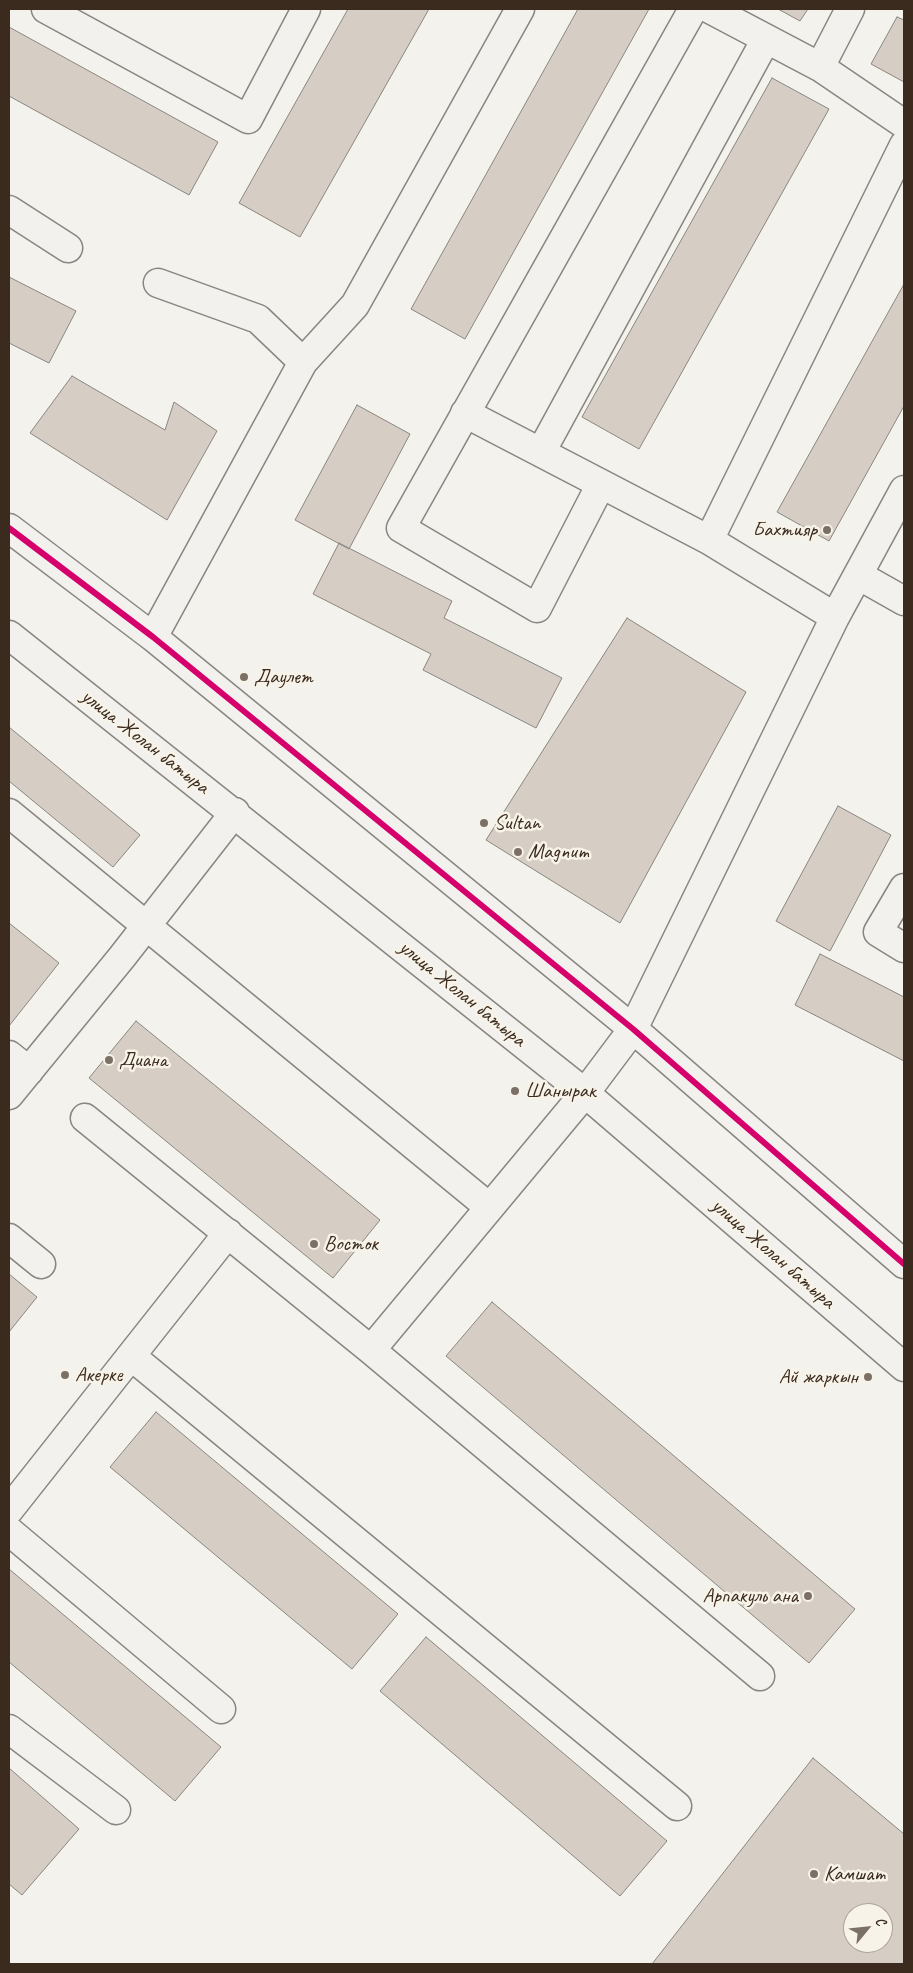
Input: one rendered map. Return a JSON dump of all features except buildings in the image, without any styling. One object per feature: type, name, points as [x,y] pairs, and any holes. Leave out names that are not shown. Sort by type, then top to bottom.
[{"type":"street","points":[[46,9],[248,119],[306,9]]},
{"type":"street","points":[[153,637],[303,362],[355,305],[520,9]]},
{"type":"street","points":[[601,484],[537,608],[401,528],[694,9]]},
{"type":"street","points":[[710,9],[820,67],[904,124]]},
{"type":"street","points":[[820,67],[850,9]]},
{"type":"street","points":[[541,452],[766,39]]},
{"type":"street","points":[[709,540],[904,145]]},
{"type":"street","points":[[9,210],[68,248]]},
{"type":"street","points":[[158,283],[258,319],[303,362]]},
{"type":"street","points":[[465,413],[709,540],[835,617]]},
{"type":"street","points":[[370,1350],[585,1092],[633,1029],[835,617],[904,490]]},
{"type":"street","points":[[9,528],[153,637],[633,1029],[904,1264]]},
{"type":"street","points":[[858,575],[904,601]]},
{"type":"street","name":"улица Жолан батыра","points":[[9,635],[585,1092],[904,1367]]},
{"type":"street","points":[[9,1095],[19,1062],[146,927],[234,812]]},
{"type":"street","points":[[9,813],[489,1207]]},
{"type":"street","points":[[904,888],[878,932],[904,948]]},
{"type":"street","points":[[85,1118],[370,1350],[760,1676]]},
{"type":"street","points":[[9,1510],[228,1233]]},
{"type":"street","points":[[9,1238],[41,1264]]},
{"type":"street","points":[[131,1356],[677,1806]]},
{"type":"street","points":[[9,1531],[221,1709]]},
{"type":"street","points":[[9,1730],[116,1810]]},
{"type":"cycle path","points":[[9,528],[153,637],[633,1029],[904,1264]]},
{"type":"place","name":"Бахтияр","points":[[827,530]]},
{"type":"place","name":"Даулет","points":[[244,677]]},
{"type":"place","name":"Sultan","points":[[484,823]]},
{"type":"place","name":"Magnum","points":[[518,852]]},
{"type":"place","name":"Диана","points":[[109,1060]]},
{"type":"place","name":"Шанырак","points":[[515,1091]]},
{"type":"place","name":"Восток","points":[[314,1244]]},
{"type":"place","name":"Акерке","points":[[65,1375]]},
{"type":"place","name":"Ай жаркын","points":[[868,1377]]},
{"type":"place","name":"Арпакуль ана","points":[[808,1596]]},
{"type":"place","name":"Камшат","points":[[814,1874]]}]
